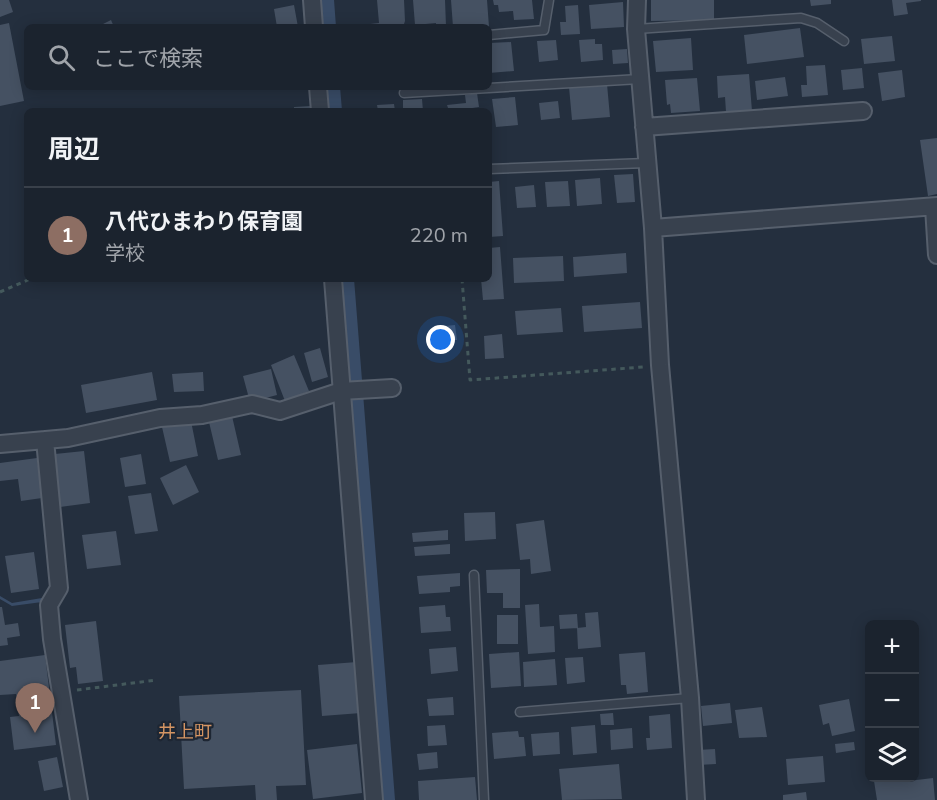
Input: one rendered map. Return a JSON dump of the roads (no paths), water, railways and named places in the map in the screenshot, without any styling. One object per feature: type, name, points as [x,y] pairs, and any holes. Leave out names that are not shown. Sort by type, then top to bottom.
[{"type":"street","points":[[312,0],[314,24]]},
{"type":"street","points":[[637,0],[636,29],[653,228],[660,365],[690,698],[696,800]]},
{"type":"street","points":[[318,90],[320,108]]},
{"type":"street","points":[[644,127],[863,111]]},
{"type":"street","points":[[653,228],[935,206],[937,255]]},
{"type":"street","points":[[333,282],[374,800]]},
{"type":"street","points":[[0,444],[68,438],[160,418],[202,415],[252,404],[280,411],[341,391],[392,388]]},
{"type":"street","points":[[45,440],[59,588],[49,605],[52,639],[79,800]]},
{"type":"lane","points":[[492,35],[543,30],[549,0]]},
{"type":"lane","points":[[636,29],[801,18],[817,23],[844,41]]},
{"type":"lane","points":[[492,88],[640,79]]},
{"type":"lane","points":[[404,93],[455,90]]},
{"type":"lane","points":[[492,169],[646,163]]},
{"type":"lane","points":[[474,575],[484,800]]},
{"type":"lane","points":[[520,712],[690,698]]},
{"type":"water","points":[[0,596],[12,603],[42,598],[42,602],[12,606],[0,599]]},
{"type":"waterway","points":[[325,0],[327,24]]},
{"type":"waterway","points":[[331,90],[333,108]]},
{"type":"waterway","points":[[345,282],[386,800]]},
{"type":"place","name":"八代ひまわり保育園","points":[[35,733]]},
{"type":"district","name":"井上町","points":[[185,732]]}]
